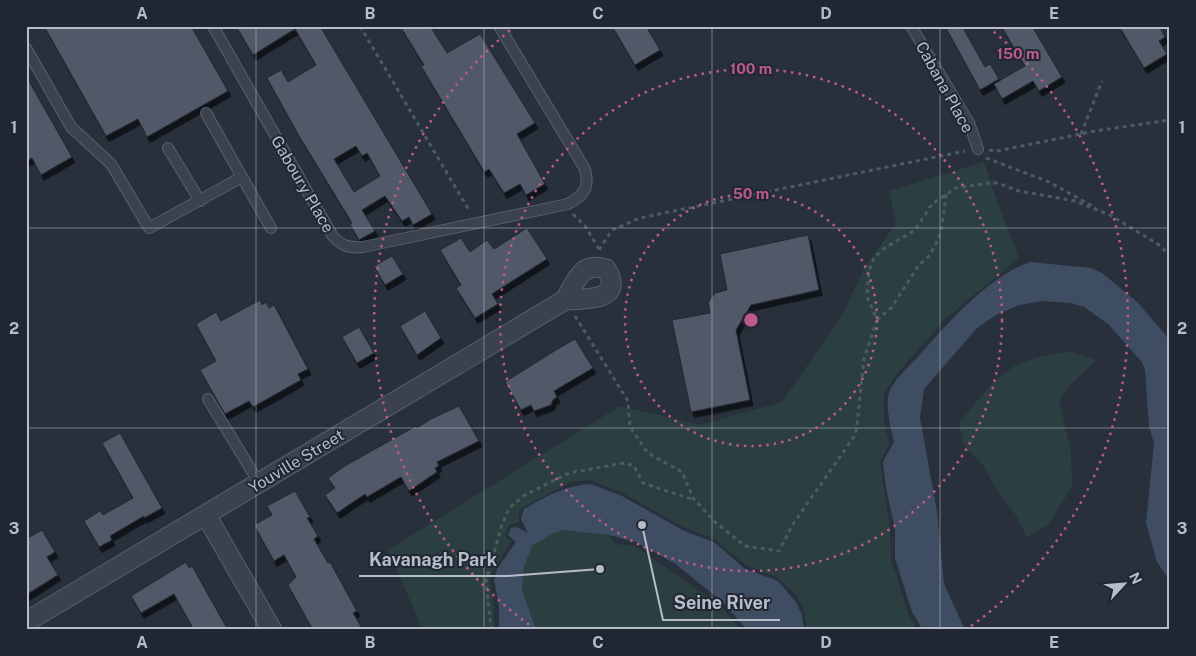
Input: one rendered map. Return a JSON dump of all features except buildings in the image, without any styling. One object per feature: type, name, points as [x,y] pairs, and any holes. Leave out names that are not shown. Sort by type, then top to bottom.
[{"type":"street","name":"Youville Street","points":[[26,622],[565,300],[582,272],[588,267],[597,266],[606,269],[612,278],[611,287],[604,296],[595,299],[565,300]]},
{"type":"street","points":[[206,515],[272,630]]},
{"type":"lane","name":"Gaboury Place","points":[[213,26],[332,235],[340,244],[351,248],[363,248],[564,204],[578,198],[586,189],[588,178],[585,169],[499,26]]},
{"type":"lane","name":"Cabana Place","points":[[911,26],[969,123],[978,149]]},
{"type":"lane","points":[[26,48],[30,63],[71,127],[111,164],[149,228],[242,177]]},
{"type":"lane","points":[[206,113],[271,228]]},
{"type":"lane","points":[[168,148],[200,201]]},
{"type":"lane","points":[[208,399],[259,483]]},
{"type":"path","points":[[360,26],[476,224]]},
{"type":"path","points":[[1081,134],[1102,81]]},
{"type":"path","points":[[588,267],[612,230],[640,218],[978,149],[997,151],[1081,134],[1170,120]]},
{"type":"path","points":[[978,149],[982,157],[1048,182],[1110,215],[1161,246],[1170,257]]},
{"type":"path","points":[[877,320],[867,296],[869,271],[874,258],[885,248],[915,230],[932,204],[956,188],[998,183],[1018,191],[1075,201],[1110,215]]},
{"type":"path","points":[[565,300],[628,401],[630,428],[648,453],[682,472],[695,500],[715,522],[745,546],[779,551],[793,524],[856,434],[864,359],[877,320],[892,308],[919,265],[929,256],[934,248],[942,227],[946,194]]},
{"type":"path","points":[[564,204],[585,226],[600,249]]},
{"type":"path","points":[[493,630],[490,620],[486,581],[502,525],[509,508],[525,495],[569,473],[624,463],[634,466],[643,483],[695,500]]},
{"type":"shaded area","points":[[984,162],[990,180],[996,179],[992,187],[1019,258],[945,319],[896,375],[884,394],[884,423],[889,443],[880,462],[890,529],[891,559],[909,615],[917,630],[808,630],[804,609],[796,595],[778,578],[746,565],[714,539],[683,527],[621,492],[590,480],[571,482],[520,509],[518,522],[509,525],[505,536],[511,542],[493,571],[490,582],[494,607],[494,630],[423,630],[388,550],[620,406],[701,425],[782,402],[840,319],[866,265],[896,224],[889,191]]},
{"type":"shaded area","points":[[1070,351],[1096,360],[1068,387],[1059,401],[1071,452],[1072,487],[1048,525],[1027,538],[1017,517],[993,484],[983,465],[964,445],[959,423],[989,387],[1010,369],[1031,360]]},
{"type":"shaded area","points":[[563,530],[609,535],[615,544],[635,546],[722,607],[741,630],[536,630],[522,590],[524,566],[533,545]]},
{"type":"water","points":[[1030,262],[1091,268],[1102,273],[1137,302],[1165,334],[1170,343],[1170,581],[1157,562],[1146,523],[1154,443],[1149,426],[1145,370],[1142,362],[1108,324],[1084,307],[1071,303],[1042,301],[1019,305],[996,315],[977,328],[924,389],[920,418],[937,512],[944,584],[965,630],[923,630],[912,612],[895,558],[895,529],[886,488],[883,462],[894,442],[888,410],[889,393],[900,375],[983,290],[1014,269]]},
{"type":"water","points":[[591,484],[622,496],[684,531],[714,542],[744,568],[778,581],[796,602],[802,615],[804,630],[747,630],[723,602],[674,563],[636,542],[609,535],[563,530],[533,545],[524,566],[522,590],[536,630],[499,630],[499,605],[494,580],[497,569],[516,542],[508,535],[511,528],[516,527],[528,533],[521,519],[524,509],[564,489]]},
{"type":"place","name":"Seine River","points":[[642,525]]},
{"type":"place","name":"Kavanagh Park","points":[[600,569]]}]
